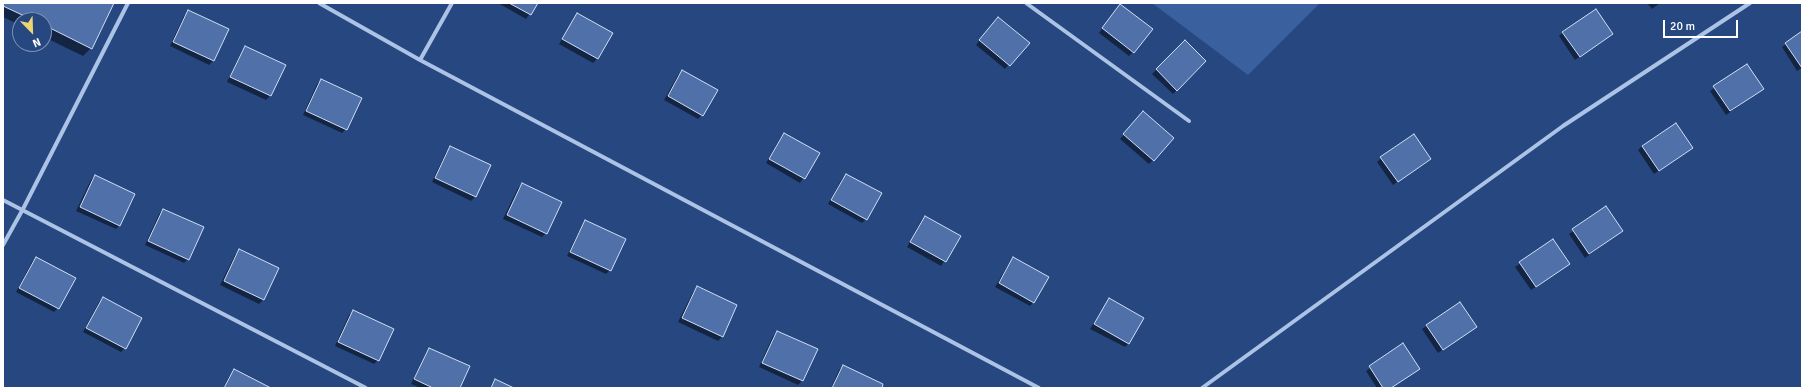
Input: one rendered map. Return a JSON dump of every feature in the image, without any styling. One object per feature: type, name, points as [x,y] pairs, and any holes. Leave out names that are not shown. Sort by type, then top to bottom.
[{"type":"street","points":[[3,245],[23,209],[128,3]]},
{"type":"street","points":[[319,3],[420,60],[1039,388]]},
{"type":"street","points":[[420,60],[452,3]]},
{"type":"street","points":[[1026,3],[1189,121]]},
{"type":"street","points":[[1202,388],[1562,126],[1750,3]]},
{"type":"street","points":[[3,200],[23,209],[366,388]]},
{"type":"shaded area","points":[[1152,3],[1320,3],[1248,75]]},
{"type":"building","points":[[3,3],[114,3],[92,49],[52,29],[52,12],[16,12],[3,6]]},
{"type":"building","points":[[509,3],[538,3],[531,15]]},
{"type":"building","points":[[1120,4],[1153,29],[1134,53],[1102,28]]},
{"type":"building","points":[[1596,9],[1613,34],[1580,57],[1562,32]]},
{"type":"building","points":[[188,10],[229,29],[214,61],[173,42]]},
{"type":"building","points":[[577,13],[613,33],[598,59],[562,39]]},
{"type":"building","points":[[998,17],[1030,43],[1010,66],[979,40]]},
{"type":"building","points":[[1802,31],[1802,68],[1785,43]]},
{"type":"building","points":[[1185,40],[1206,61],[1177,91],[1156,69]]},
{"type":"building","points":[[245,46],[286,65],[271,96],[230,77]]},
{"type":"building","points":[[1747,64],[1764,89],[1730,111],[1713,86]]},
{"type":"building","points":[[682,70],[718,90],[703,116],[668,96]]},
{"type":"building","points":[[321,79],[362,98],[347,130],[306,111]]},
{"type":"building","points":[[1143,111],[1174,138],[1154,161],[1123,134]]},
{"type":"building","points":[[1676,123],[1693,148],[1659,171],[1642,146]]},
{"type":"building","points":[[784,133],[820,153],[805,179],[769,159]]},
{"type":"building","points":[[1414,134],[1431,159],[1398,182],[1380,157]]},
{"type":"building","points":[[450,146],[491,165],[476,197],[435,178]]},
{"type":"building","points":[[846,174],[882,193],[867,220],[831,200]]},
{"type":"building","points":[[95,175],[135,194],[120,226],[80,207]]},
{"type":"building","points":[[522,183],[562,202],[547,234],[507,215]]},
{"type":"building","points":[[1606,206],[1623,231],[1589,254],[1572,229]]},
{"type":"building","points":[[163,209],[204,227],[189,260],[148,241]]},
{"type":"building","points":[[925,216],[961,236],[946,262],[910,242]]},
{"type":"building","points":[[585,220],[626,239],[611,271],[570,252]]},
{"type":"building","points":[[1553,239],[1570,264],[1536,287],[1519,262]]},
{"type":"building","points":[[239,249],[279,268],[264,300],[224,281]]},
{"type":"building","points":[[36,257],[76,278],[59,309],[19,288]]},
{"type":"building","points":[[1013,257],[1049,277],[1034,303],[999,283]]},
{"type":"building","points":[[697,286],[737,305],[723,337],[682,318]]},
{"type":"building","points":[[103,297],[142,318],[126,349],[86,328]]},
{"type":"building","points":[[1109,298],[1144,318],[1129,344],[1094,324]]},
{"type":"building","points":[[1460,302],[1477,327],[1443,350],[1426,325]]},
{"type":"building","points":[[353,310],[394,329],[379,361],[338,342]]},
{"type":"building","points":[[777,331],[818,349],[803,381],[762,363]]},
{"type":"building","points":[[1403,343],[1420,369],[1391,388],[1383,388],[1369,366]]},
{"type":"building","points":[[429,348],[470,366],[460,388],[433,388],[414,379]]},
{"type":"building","points":[[843,365],[883,384],[882,388],[832,388]]},
{"type":"building","points":[[234,369],[271,388],[224,388]]},
{"type":"building","points":[[495,379],[514,388],[491,388]]}]
